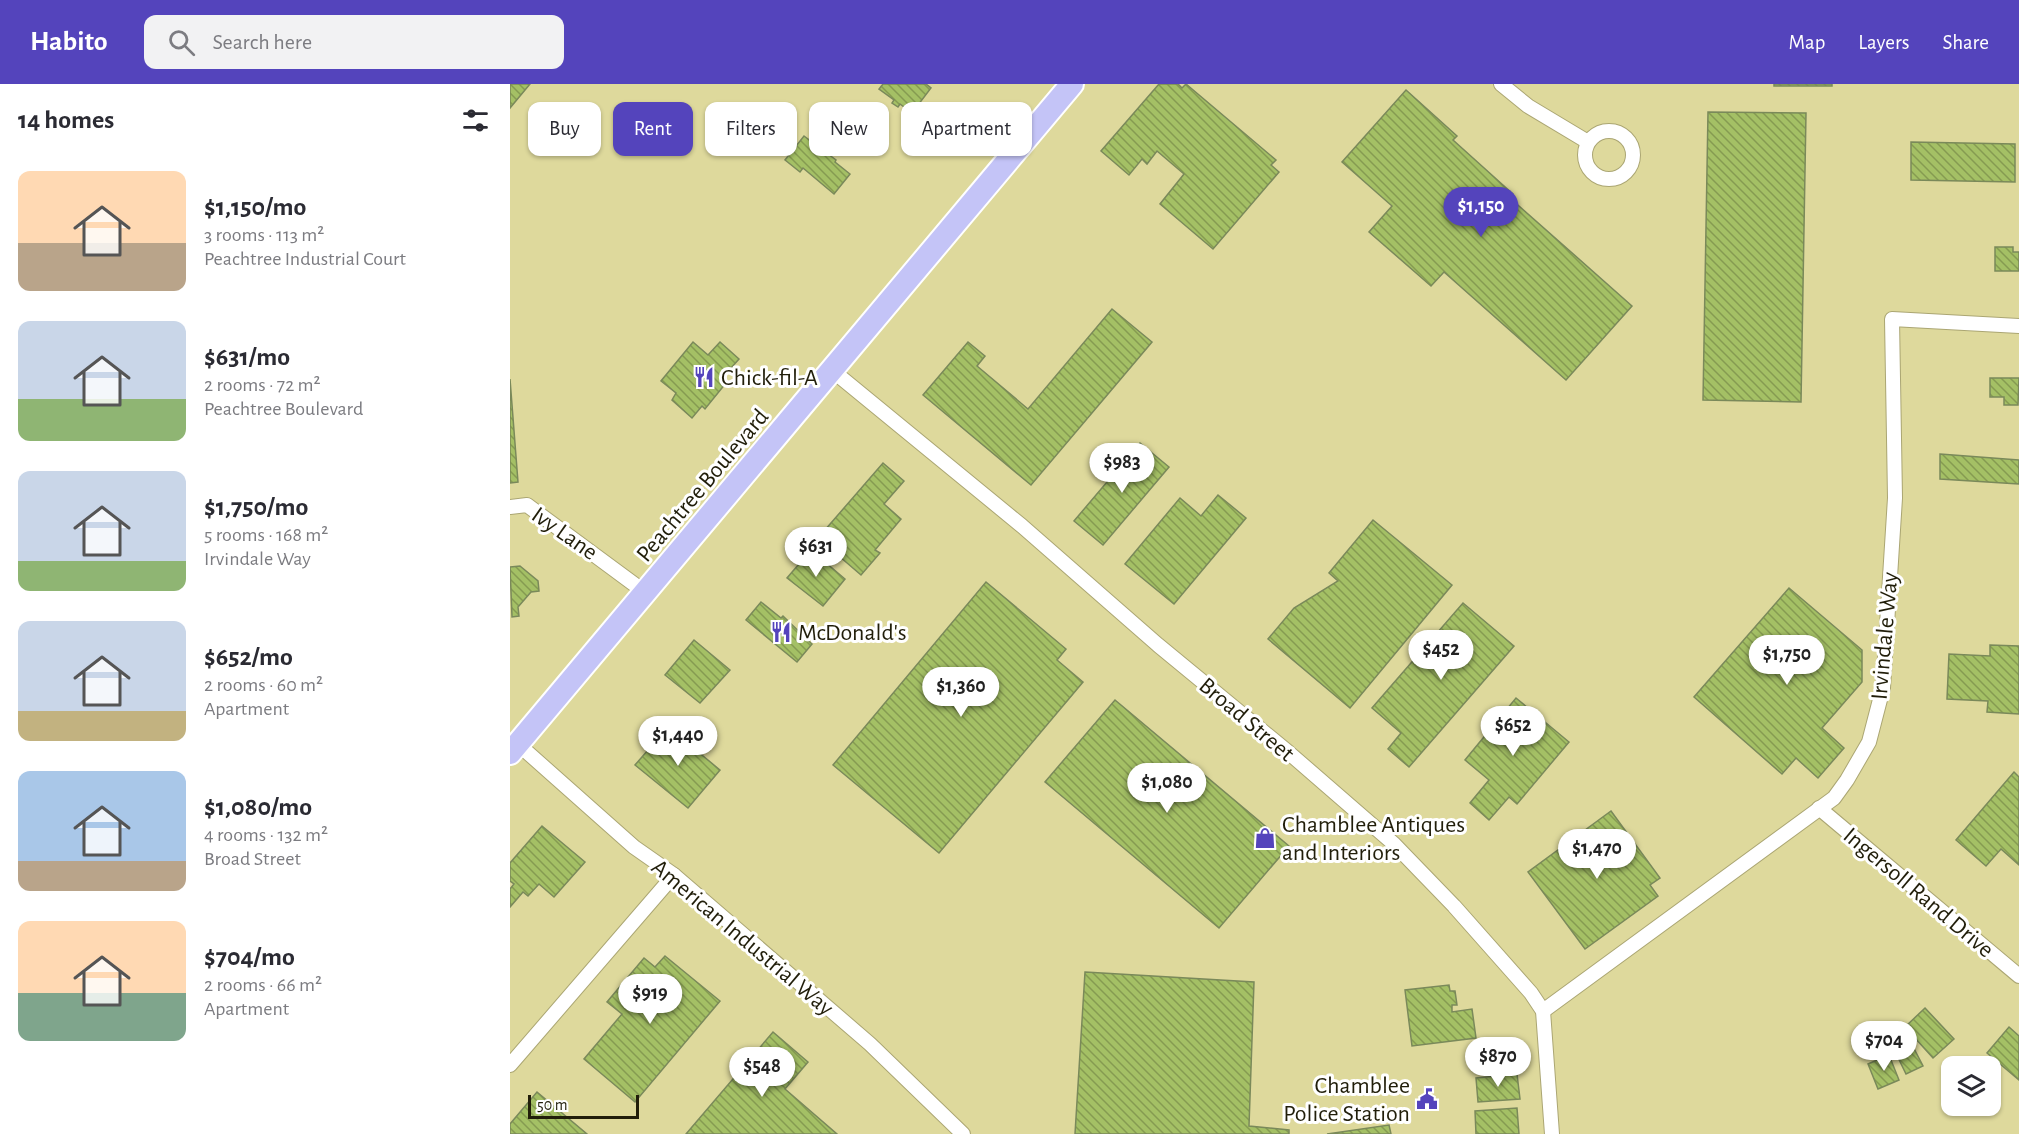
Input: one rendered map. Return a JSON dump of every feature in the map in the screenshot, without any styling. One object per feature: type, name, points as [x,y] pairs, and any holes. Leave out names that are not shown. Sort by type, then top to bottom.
[{"type":"highway","name":"Peachtree Boulevard","points":[[514,748],[1072,84]]},
{"type":"street","points":[[1501,84],[1528,106],[1588,142]]},
{"type":"street","name":"Irvindale Way","points":[[1542,1011],[1834,798],[1847,780],[1869,742],[1883,688],[1895,498],[1892,319],[2019,326]]},
{"type":"street","name":"Broad Street","points":[[833,371],[1022,526],[1394,844],[1492,947],[1531,993],[1542,1011],[1552,1134]]},
{"type":"street","name":"Ivy Lane","points":[[510,507],[527,505],[646,593]]},
{"type":"street","name":"American Industrial Way","points":[[514,748],[634,847],[674,875],[870,1044],[963,1134]]},
{"type":"street","name":"Ingersoll Rand Drive","points":[[1819,808],[2019,976]]},
{"type":"street","points":[[510,1065],[674,875]]},
{"type":"shaded area","points":[[510,84],[2019,84],[2019,1134],[510,1134]]},
{"type":"building","points":[[510,84],[530,84],[510,108]]},
{"type":"building","points":[[883,84],[926,84],[931,88],[920,102],[901,102],[898,107],[892,103],[894,100],[879,89]]},
{"type":"building","points":[[1159,84],[1178,84],[1182,88],[1186,84],[1276,160],[1271,165],[1279,172],[1213,249],[1160,204],[1184,174],[1157,151],[1147,164],[1142,159],[1129,175],[1101,151]]},
{"type":"building","points":[[1774,84],[1832,84],[1832,86],[1774,86]]},
{"type":"building","points":[[1406,90],[1457,136],[1453,140],[1513,194],[1510,198],[1632,306],[1566,380],[1444,272],[1431,286],[1369,232],[1392,206],[1342,162]]},
{"type":"building","points":[[1708,112],[1806,113],[1801,402],[1703,400]]},
{"type":"building","points":[[804,136],[809,140],[809,156],[831,156],[850,174],[834,194],[803,168],[800,172],[785,160],[788,156],[797,156],[797,145]]},
{"type":"building","points":[[1911,142],[2015,144],[2015,182],[1911,180]]},
{"type":"building","points":[[1995,247],[2013,247],[2013,252],[2019,252],[2019,271],[1995,271]]},
{"type":"building","points":[[1112,309],[1152,342],[1031,485],[923,395],[968,342],[985,356],[977,366],[1028,409]]},
{"type":"building","points":[[693,342],[708,355],[720,342],[739,359],[722,378],[726,383],[705,409],[702,406],[692,418],[672,400],[676,393],[661,381]]},
{"type":"building","points":[[1990,378],[2019,378],[2018,405],[2004,405],[2004,397],[1990,397]]},
{"type":"building","points":[[510,379],[518,482],[510,483]]},
{"type":"building","points":[[1140,443],[1169,467],[1103,545],[1074,521]]},
{"type":"building","points":[[1940,454],[2019,460],[2019,484],[1940,479]]},
{"type":"building","points":[[883,463],[904,481],[884,504],[901,519],[875,550],[880,553],[861,575],[818,538]]},
{"type":"building","points":[[1218,495],[1246,518],[1174,604],[1125,564],[1180,498],[1201,516]]},
{"type":"building","points":[[1373,520],[1452,585],[1350,708],[1268,639],[1294,608],[1338,581],[1329,573]]},
{"type":"building","points":[[811,550],[845,579],[823,606],[787,578]]},
{"type":"building","points":[[520,566],[538,581],[539,591],[531,592],[518,607],[519,616],[512,617],[510,567]]},
{"type":"building","points":[[986,582],[1066,649],[1057,660],[1083,682],[939,853],[833,765]]},
{"type":"building","points":[[1789,588],[1862,650],[1862,682],[1822,728],[1844,748],[1818,778],[1796,758],[1782,774],[1694,697]]},
{"type":"building","name":"McDonald's","points":[[761,602],[781,618],[783,616],[812,644],[797,662],[746,620]]},
{"type":"building","points":[[1463,603],[1514,646],[1409,767],[1388,749],[1401,733],[1372,708]]},
{"type":"building","points":[[694,640],[730,670],[700,703],[665,675]]},
{"type":"building","points":[[1990,645],[2019,646],[2019,714],[1987,712],[1988,701],[1947,699],[1949,654],[1990,656]]},
{"type":"building","points":[[1516,698],[1569,742],[1517,804],[1509,797],[1489,820],[1470,803],[1489,780],[1465,760]]},
{"type":"building","points":[[1115,700],[1289,846],[1219,928],[1045,782]]},
{"type":"building","points":[[668,727],[720,770],[688,808],[635,765]]},
{"type":"building","points":[[2014,772],[2019,777],[2019,865],[2001,849],[1986,866],[1956,840]]},
{"type":"building","points":[[1611,811],[1660,878],[1650,885],[1658,896],[1585,949],[1528,872]]},
{"type":"building","points":[[542,826],[585,862],[554,897],[539,884],[528,896],[523,892],[510,907],[510,889],[514,884],[510,881],[510,863]]},
{"type":"building","points":[[665,956],[720,1001],[635,1102],[584,1059],[622,1014],[607,1002],[644,958],[655,967]]},
{"type":"building","points":[[1085,972],[1254,982],[1249,1126],[1289,1130],[1289,1134],[1075,1134]]},
{"type":"building","points":[[1449,985],[1450,991],[1455,991],[1457,1005],[1452,1005],[1452,1012],[1472,1009],[1476,1038],[1412,1046],[1405,990]]},
{"type":"building","points":[[1925,1008],[1954,1039],[1933,1058],[1905,1027]]},
{"type":"building","points":[[2009,1027],[2019,1036],[2019,1080],[2001,1065],[2001,1056],[1991,1056],[1987,1053]]},
{"type":"building","points":[[773,1032],[808,1062],[785,1089],[837,1134],[686,1134]]},
{"type":"building","points":[[1908,1037],[1923,1066],[1906,1074],[1892,1045]]},
{"type":"building","points":[[1889,1055],[1899,1080],[1878,1089],[1868,1064]]},
{"type":"building","points":[[1517,1074],[1520,1099],[1478,1102],[1476,1078]]},
{"type":"building","points":[[537,1092],[587,1134],[510,1134],[510,1124]]},
{"type":"building","points":[[1517,1108],[1519,1134],[1476,1134],[1475,1111]]},
{"type":"building","points":[[1389,1125],[1391,1134],[1327,1134]]},
{"type":"place","name":"Chick-fil-A","points":[[704,377]]},
{"type":"place","name":"McDonald's","points":[[781,632]]},
{"type":"place","name":"Chamblee Antiques and Interiors","points":[[1265,838]]},
{"type":"place","name":"Chamblee Police Station","points":[[1427,1099]]}]
